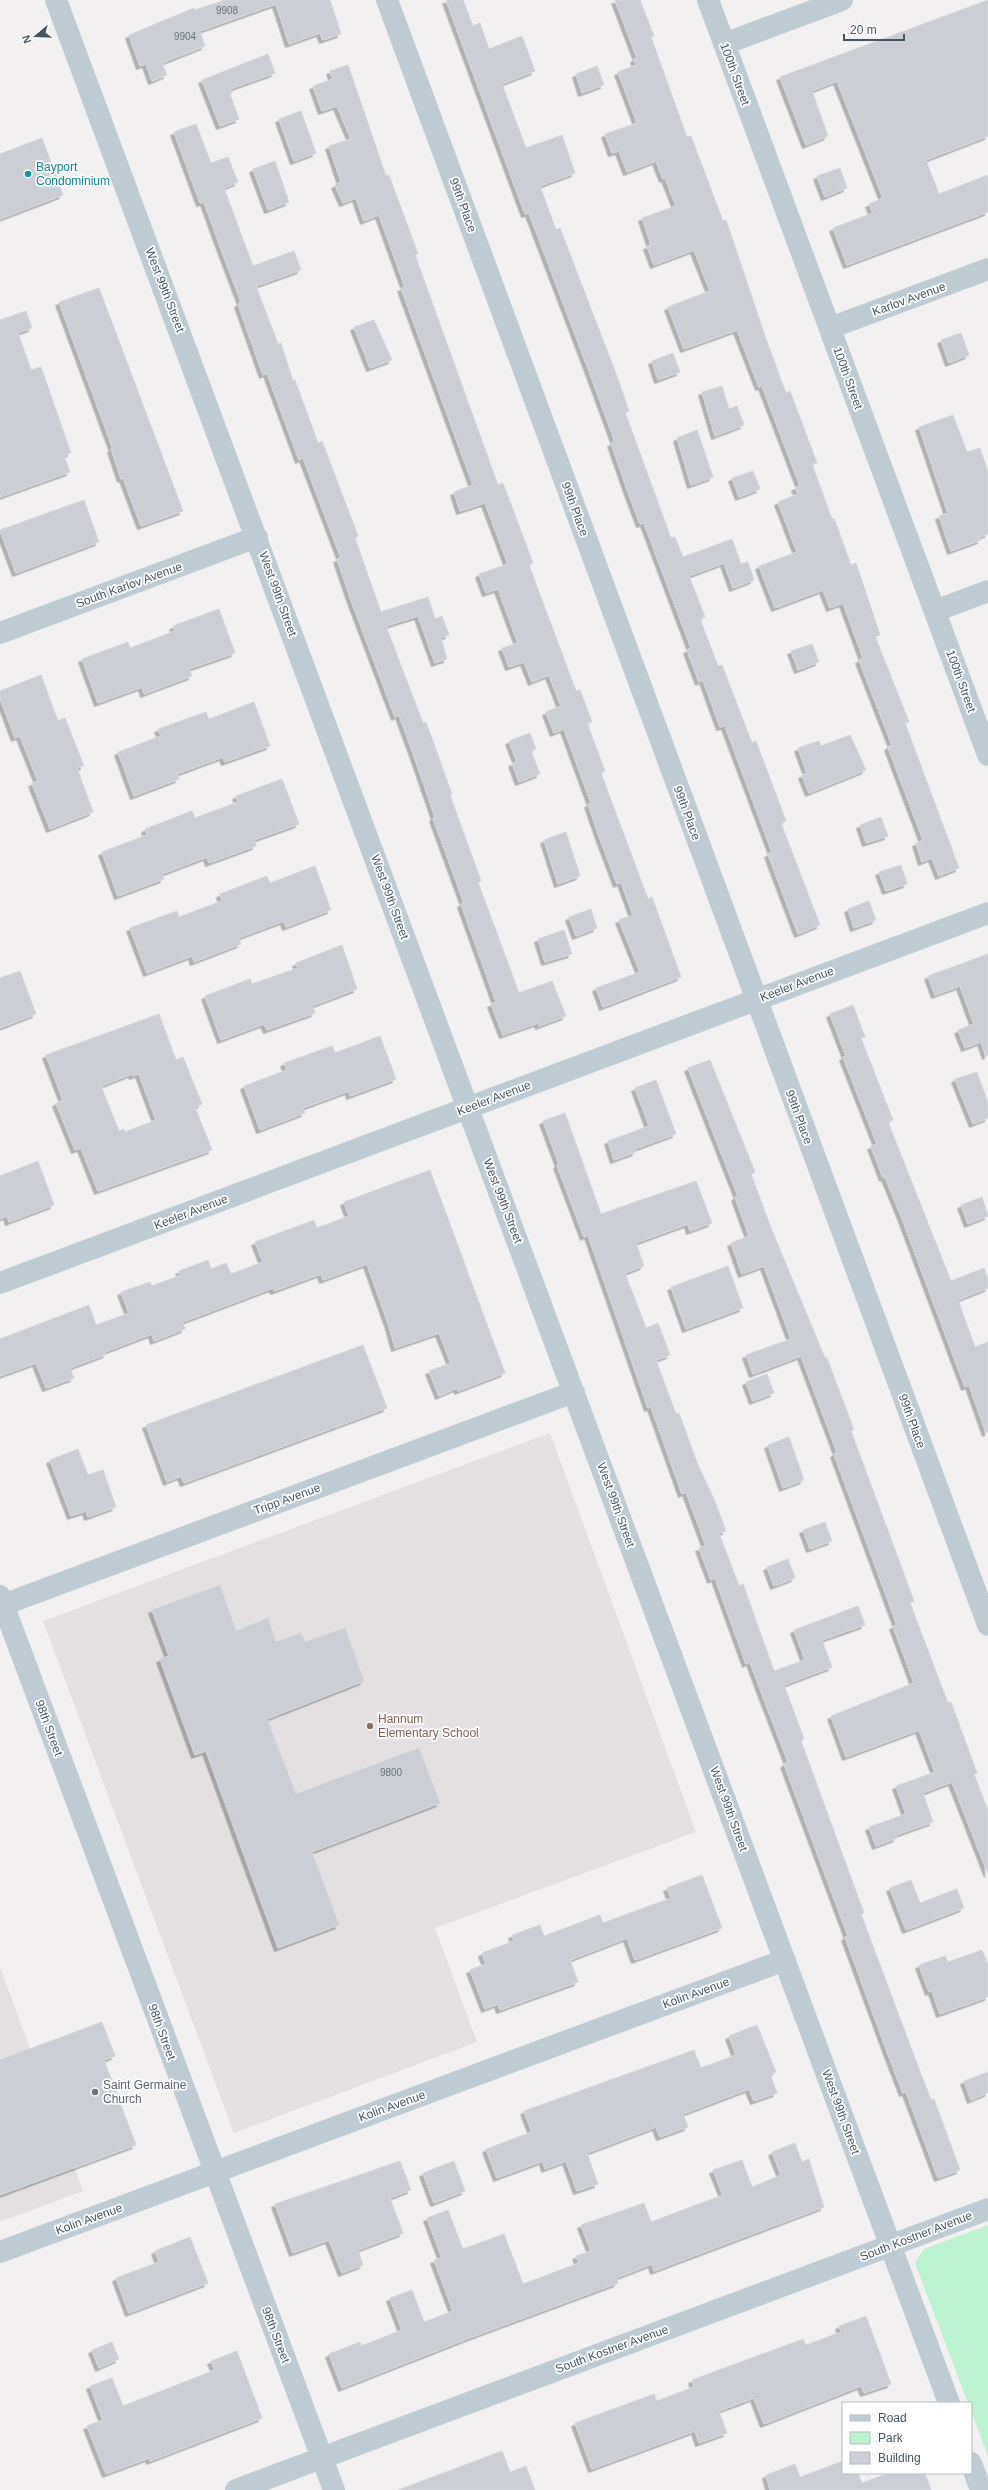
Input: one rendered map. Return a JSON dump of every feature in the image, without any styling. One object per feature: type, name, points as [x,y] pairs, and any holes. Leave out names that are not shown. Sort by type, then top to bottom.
[{"type":"street","name":"West 99th Street","points":[[56,0],[257,537],[949,2402]]},
{"type":"street","name":"99th Place","points":[[387,0],[988,1625]]},
{"type":"street","name":"100th Street","points":[[708,0],[988,755]]},
{"type":"street","points":[[724,44],[842,0]]},
{"type":"street","name":"Karlov Avenue","points":[[830,328],[988,269]]},
{"type":"street","name":"South Karlov Avenue","points":[[0,633],[257,537]]},
{"type":"street","points":[[935,611],[988,591]]},
{"type":"street","name":"Keeler Avenue","points":[[0,1283],[988,913]]},
{"type":"street","name":"Tripp Avenue","points":[[1,1602],[574,1392]]},
{"type":"street","name":"98th Street","points":[[1,1602],[334,2490]]},
{"type":"street","name":"Kolin Avenue","points":[[0,2252],[785,1960]]},
{"type":"street","name":"South Kostner Avenue","points":[[236,2490],[988,2209]]},
{"type":"street","points":[[972,2466],[981,2490]]},
{"type":"shaded area","name":"Hannum Elementary School","points":[[550,1433],[696,1832],[435,1928],[477,2042],[234,2133],[43,1621]]},
{"type":"shaded area","points":[[0,1967],[83,2191],[0,2222]]},
{"type":"green space","points":[[988,2225],[988,2456],[972,2414],[972,2402],[968,2402],[915,2263],[924,2249]]},
{"type":"building","points":[[225,0],[330,0],[341,34],[323,40],[320,33],[289,44],[276,4],[200,31],[205,46],[162,63],[167,75],[152,81],[146,64],[140,66],[129,35],[194,8],[195,10]]},
{"type":"building","points":[[446,0],[463,0],[473,26],[480,23],[489,49],[522,36],[535,71],[502,84],[526,148],[562,135],[575,173],[540,186],[556,230],[560,228],[618,379],[629,411],[625,412],[671,538],[675,537],[683,557],[732,539],[741,564],[748,562],[754,580],[733,588],[724,563],[689,576],[705,617],[700,619],[718,666],[722,665],[752,743],[756,741],[786,821],[781,823],[820,925],[798,934],[768,854],[772,852],[725,726],[720,727],[703,680],[699,682],[687,650],[691,648],[644,523],[640,524],[628,492],[611,443],[615,442],[589,371],[529,213],[525,214]]},
{"type":"building","points":[[615,0],[640,0],[654,36],[651,37],[687,137],[691,136],[723,221],[726,220],[766,339],[786,393],[790,391],[817,463],[812,464],[832,519],[834,518],[851,565],[856,563],[880,635],[875,636],[909,722],[905,723],[959,868],[939,876],[932,858],[922,862],[916,843],[923,840],[888,747],[892,745],[859,660],[863,658],[843,603],[830,608],[823,590],[775,608],[759,566],[797,552],[778,502],[798,494],[795,487],[800,486],[762,386],[759,387],[737,330],[684,349],[668,307],[710,291],[694,250],[654,265],[647,246],[651,245],[642,218],[676,206],[665,178],[663,179],[656,161],[627,172],[619,151],[612,153],[605,134],[637,123],[618,72],[636,65],[634,59],[637,58]]},
{"type":"building","points":[[988,0],[988,136],[926,160],[939,194],[988,175],[988,212],[847,265],[833,228],[873,213],[869,204],[883,198],[837,81],[812,91],[828,136],[806,145],[780,77]]},
{"type":"building","points":[[268,54],[275,73],[230,89],[232,93],[230,94],[239,119],[220,126],[202,80]]},
{"type":"building","points":[[348,65],[386,176],[389,175],[418,254],[415,255],[498,485],[503,483],[533,563],[529,565],[576,691],[580,690],[592,722],[587,723],[605,771],[601,773],[648,899],[652,897],[681,977],[603,1007],[596,988],[640,972],[619,920],[633,915],[621,882],[617,884],[599,836],[588,804],[591,803],[564,729],[554,733],[546,712],[561,706],[549,675],[532,682],[524,662],[509,667],[502,648],[518,643],[498,589],[486,593],[479,574],[508,564],[485,503],[460,511],[454,492],[473,485],[401,288],[405,287],[379,215],[364,221],[356,198],[343,203],[335,185],[341,182],[329,146],[351,139],[337,106],[322,111],[313,86],[333,79],[330,71]]},
{"type":"building","points":[[597,66],[604,85],[582,93],[576,74]]},
{"type":"building","points":[[301,111],[316,153],[294,161],[279,119]]},
{"type":"building","points":[[196,124],[211,163],[228,157],[238,182],[224,188],[253,266],[294,251],[301,270],[256,286],[278,344],[281,343],[293,381],[295,380],[318,443],[322,441],[358,536],[355,538],[381,612],[428,597],[435,619],[442,616],[449,635],[441,638],[447,659],[435,663],[418,616],[386,626],[423,723],[426,722],[481,881],[478,882],[519,993],[552,981],[566,1016],[539,1026],[538,1023],[503,1035],[491,1004],[496,1002],[461,904],[464,903],[433,818],[435,817],[414,756],[399,715],[395,717],[351,600],[337,559],[341,558],[303,458],[299,460],[267,373],[263,375],[238,304],[241,302],[204,202],[200,203],[174,132]]},
{"type":"building","name":"Bayport Condominium","points":[[42,138],[63,195],[0,219],[0,154]]},
{"type":"building","points":[[275,161],[289,202],[268,210],[253,169]]},
{"type":"building","points":[[840,168],[847,188],[825,197],[817,176]]},
{"type":"building","points":[[99,288],[183,511],[141,526],[123,478],[121,479],[111,449],[113,449],[59,302]]},
{"type":"building","points":[[26,311],[32,328],[18,333],[31,370],[41,367],[71,453],[64,455],[70,472],[0,497],[0,320]]},
{"type":"building","points":[[374,320],[392,360],[370,368],[354,327]]},
{"type":"building","points":[[961,333],[969,355],[949,363],[941,340]]},
{"type":"building","points":[[673,353],[680,372],[658,380],[652,361]]},
{"type":"building","points":[[722,386],[729,409],[737,406],[744,425],[715,436],[702,392]]},
{"type":"building","points":[[953,415],[967,452],[980,448],[988,472],[988,534],[980,537],[981,540],[951,551],[939,516],[948,513],[919,427]]},
{"type":"building","points":[[697,430],[713,477],[691,485],[677,438]]},
{"type":"building","points":[[753,471],[760,489],[739,497],[732,478]]},
{"type":"building","points":[[84,500],[99,542],[16,573],[0,530]]},
{"type":"building","points":[[219,609],[235,653],[189,669],[192,676],[144,694],[142,687],[98,703],[82,659],[128,642],[130,648],[175,631],[173,626]]},
{"type":"building","points":[[812,644],[819,662],[798,670],[791,651]]},
{"type":"building","points":[[41,675],[58,721],[65,718],[84,766],[77,768],[93,812],[50,829],[32,783],[38,781],[20,736],[15,738],[0,698],[0,691]]},
{"type":"building","points":[[254,702],[270,746],[225,762],[223,757],[177,774],[179,779],[134,796],[118,752],[161,736],[158,729],[206,712],[209,719]]},
{"type":"building","points":[[530,733],[536,749],[531,751],[540,774],[519,782],[512,763],[517,762],[509,741]]},
{"type":"building","points":[[850,735],[866,770],[809,793],[802,775],[807,773],[798,748],[819,741],[821,746]]},
{"type":"building","points":[[282,779],[299,824],[254,840],[256,846],[209,863],[207,857],[162,874],[164,879],[118,896],[102,852],[147,835],[145,829],[192,811],[195,818],[238,802],[236,796]]},
{"type":"building","points":[[881,817],[888,836],[866,843],[860,825]]},
{"type":"building","points":[[566,832],[580,876],[558,884],[544,840]]},
{"type":"building","points":[[901,865],[907,884],[886,891],[879,872]]},
{"type":"building","points":[[315,866],[331,910],[286,927],[284,921],[238,938],[241,944],[194,962],[192,956],[147,973],[130,928],[177,911],[179,917],[222,901],[220,894],[267,876],[270,883]]},
{"type":"building","points":[[869,901],[876,920],[854,928],[848,909]]},
{"type":"building","points":[[591,909],[597,928],[576,936],[569,917]]},
{"type":"building","points":[[564,930],[572,954],[545,962],[538,939]]},
{"type":"building","points":[[342,945],[357,989],[312,1006],[315,1013],[267,1030],[264,1024],[221,1040],[205,996],[250,979],[252,984],[298,968],[296,963]]},
{"type":"building","points":[[988,954],[988,1055],[986,1056],[981,1042],[965,1048],[958,1030],[974,1024],[960,986],[935,995],[928,976]]},
{"type":"building","points":[[20,971],[36,1014],[0,1028],[0,978]]},
{"type":"building","points":[[853,1005],[865,1037],[861,1038],[893,1120],[888,1122],[951,1281],[984,1268],[988,1279],[988,1288],[958,1300],[975,1347],[988,1342],[988,1432],[986,1433],[969,1385],[965,1387],[901,1216],[885,1177],[883,1178],[871,1146],[877,1144],[843,1057],[846,1056],[830,1014]]},
{"type":"building","points":[[159,1014],[176,1060],[183,1057],[202,1104],[195,1107],[212,1150],[98,1191],[81,1148],[75,1150],[56,1103],[63,1100],[46,1055]],"holes":[[[132,1074],[133,1076],[139,1074],[156,1120],[125,1132],[124,1129],[119,1131],[101,1086]]]},
{"type":"building","points":[[380,1036],[396,1079],[350,1096],[349,1091],[303,1108],[305,1113],[260,1130],[244,1086],[287,1070],[284,1063],[332,1046],[335,1053]]},
{"type":"building","points":[[710,1060],[755,1172],[751,1174],[771,1228],[825,1358],[827,1358],[854,1430],[851,1431],[914,1601],[910,1603],[948,1703],[951,1702],[977,1773],[974,1774],[988,1811],[988,1874],[952,1782],[923,1793],[933,1822],[896,1835],[897,1838],[876,1846],[869,1827],[906,1814],[896,1786],[935,1772],[919,1730],[846,1757],[831,1716],[914,1683],[893,1626],[897,1625],[834,1454],[837,1452],[801,1356],[753,1374],[746,1355],[791,1339],[764,1266],[742,1274],[731,1243],[749,1236],[735,1197],[738,1196],[688,1068]]},
{"type":"building","points":[[977,1072],[988,1103],[988,1118],[973,1124],[955,1079]]},
{"type":"building","points":[[656,1080],[676,1134],[635,1149],[636,1152],[614,1160],[608,1141],[649,1126],[635,1088]]},
{"type":"building","points":[[565,1113],[601,1214],[696,1181],[712,1223],[690,1231],[688,1224],[636,1243],[644,1266],[625,1273],[646,1328],[658,1323],[670,1355],[656,1360],[676,1414],[679,1413],[698,1465],[714,1499],[726,1531],[719,1533],[739,1586],[743,1584],[774,1671],[805,1660],[794,1630],[858,1606],[865,1625],[822,1640],[832,1667],[784,1685],[804,1739],[801,1741],[864,1913],[861,1914],[931,2100],[934,2099],[960,2170],[938,2178],[906,2092],[903,2093],[845,1937],[848,1936],[784,1764],[788,1762],[750,1662],[746,1664],[715,1578],[711,1580],[699,1548],[706,1546],[686,1492],[682,1494],[651,1407],[648,1408],[588,1235],[584,1237],[557,1165],[559,1164],[543,1121]]},
{"type":"building","points":[[38,1161],[54,1205],[9,1222],[7,1216],[0,1219],[0,1176]]},
{"type":"building","points":[[430,1170],[505,1373],[458,1391],[457,1388],[439,1396],[429,1371],[451,1363],[439,1333],[395,1348],[389,1326],[367,1264],[323,1280],[321,1274],[274,1291],[273,1288],[183,1322],[185,1329],[154,1341],[152,1334],[105,1352],[107,1354],[70,1368],[74,1378],[46,1388],[36,1363],[0,1376],[0,1339],[89,1305],[96,1325],[129,1313],[121,1292],[150,1282],[152,1286],[181,1275],[179,1271],[208,1260],[211,1269],[226,1263],[231,1274],[263,1262],[255,1242],[314,1220],[317,1228],[349,1216],[344,1202]]},
{"type":"building","points":[[982,1197],[988,1216],[968,1224],[961,1205]]},
{"type":"building","points":[[728,1266],[743,1308],[686,1329],[671,1287]]},
{"type":"building","points":[[363,1345],[387,1408],[184,1483],[181,1476],[167,1482],[146,1425]]},
{"type":"building","points":[[767,1374],[774,1393],[753,1401],[746,1382]]},
{"type":"building","points":[[789,1437],[804,1480],[783,1488],[768,1445]]},
{"type":"building","points":[[78,1449],[88,1475],[103,1470],[116,1507],[88,1517],[86,1511],[71,1516],[50,1460]]},
{"type":"building","points":[[825,1522],[832,1541],[810,1549],[803,1530]]},
{"type":"building","points":[[788,1559],[795,1578],[774,1586],[767,1567]]},
{"type":"building","points":[[220,1585],[236,1631],[268,1618],[276,1642],[301,1633],[305,1642],[345,1628],[364,1681],[267,1719],[296,1794],[419,1748],[440,1803],[312,1852],[339,1925],[278,1948],[206,1751],[195,1755],[160,1659],[169,1656],[152,1610]]},
{"type":"building","points":[[702,1875],[722,1928],[635,1960],[627,1938],[570,1960],[578,1982],[500,2010],[498,2004],[485,2009],[470,1970],[486,1964],[482,1953],[514,1941],[512,1935],[540,1925],[544,1936],[600,1915],[603,1923],[671,1898],[667,1888]]},
{"type":"building","points":[[911,1880],[920,1903],[957,1889],[964,1908],[906,1930],[890,1888]]},
{"type":"building","points":[[982,1950],[988,1965],[988,1997],[940,2014],[932,1991],[929,1992],[919,1965],[945,1956],[948,1962]]},
{"type":"building","points":[[102,2022],[115,2056],[104,2060],[136,2145],[0,2195],[0,2060]]},
{"type":"building","points":[[757,2025],[776,2072],[770,2074],[777,2093],[754,2101],[749,2089],[683,2114],[688,2127],[660,2137],[656,2127],[587,2153],[598,2184],[577,2191],[566,2161],[545,2169],[543,2161],[497,2178],[486,2149],[532,2132],[524,2111],[694,2050],[701,2068],[736,2055],[729,2036]]},
{"type":"building","points":[[988,2072],[988,2093],[971,2100],[964,2081]]},
{"type":"building","points":[[795,2143],[802,2162],[809,2159],[824,2207],[654,2271],[652,2264],[616,2278],[618,2283],[472,2337],[342,2388],[329,2354],[360,2342],[361,2346],[402,2330],[390,2298],[412,2290],[424,2322],[453,2311],[434,2260],[442,2258],[427,2218],[448,2210],[463,2249],[504,2234],[523,2284],[579,2263],[576,2256],[591,2251],[581,2225],[644,2203],[651,2222],[723,2195],[713,2170],[742,2160],[752,2187],[781,2175],[772,2152]]},
{"type":"building","points":[[400,2161],[411,2190],[390,2198],[403,2233],[358,2250],[363,2265],[342,2273],[329,2240],[293,2253],[275,2204]]},
{"type":"building","points":[[454,2161],[465,2191],[434,2203],[423,2173]]},
{"type":"building","points":[[190,2237],[208,2283],[129,2313],[116,2278],[159,2262],[155,2251]]},
{"type":"building","points":[[866,2316],[891,2384],[864,2393],[861,2386],[764,2424],[754,2398],[719,2411],[727,2433],[699,2443],[695,2431],[592,2469],[575,2423],[654,2394],[657,2401],[694,2387],[692,2380],[803,2339],[806,2345],[841,2332],[839,2326]]},
{"type":"building","points":[[112,2342],[119,2359],[99,2368],[92,2350]]},
{"type":"building","points":[[237,2351],[262,2418],[150,2461],[149,2458],[106,2474],[87,2426],[103,2420],[90,2386],[112,2378],[123,2406],[215,2370],[211,2361]]},
{"type":"building","points":[[502,2451],[510,2472],[526,2466],[535,2490],[398,2490]]},
{"type":"building","points":[[842,2461],[842,2474],[858,2474],[862,2483],[886,2474],[925,2474],[931,2490],[770,2490],[766,2475],[795,2464],[800,2477]]},
{"type":"place","name":"Bayport Condominium","points":[[28,174]]},
{"type":"place","name":"Hannum Elementary School","points":[[370,1726]]},
{"type":"place","name":"Saint Germaine Church","points":[[95,2092]]}]
